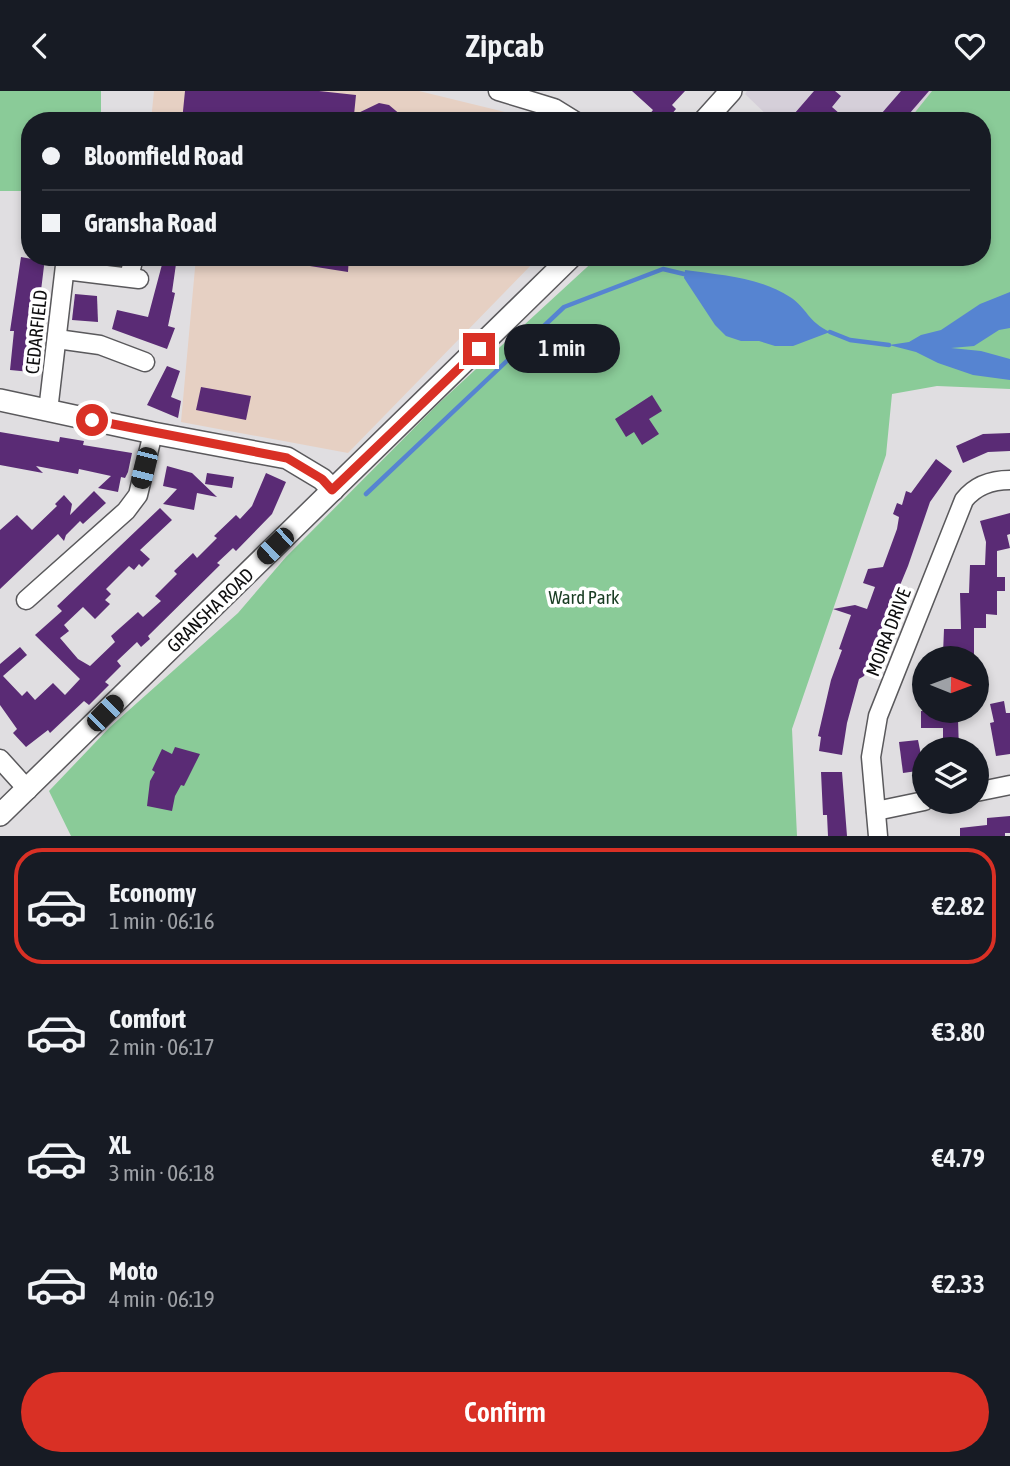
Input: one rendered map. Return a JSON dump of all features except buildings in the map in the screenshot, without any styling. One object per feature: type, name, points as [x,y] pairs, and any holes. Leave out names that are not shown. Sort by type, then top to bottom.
[{"type":"street","points":[[498,91],[560,112]]},
{"type":"street","points":[[712,112],[731,91]]},
{"type":"street","name":"CEDARFIELD","points":[[48,411],[65,266]]},
{"type":"street","points":[[75,266],[134,278],[134,266]]},
{"type":"street","name":"GRANSHA ROAD","points":[[0,815],[562,266]]},
{"type":"street","points":[[57,339],[87,342],[145,362]]},
{"type":"street","points":[[0,400],[287,458],[322,479],[332,490]]},
{"type":"street","points":[[26,600],[126,512],[138,495],[153,433]]},
{"type":"street","name":"MOIRA DRIVE","points":[[878,836],[871,757],[878,716],[964,500],[971,491],[998,480],[1010,480]]},
{"type":"street","points":[[0,759],[28,790]]},
{"type":"street","points":[[989,789],[1010,785]]},
{"type":"street","points":[[876,811],[912,804]]},
{"type":"shaded area","points":[[154,91],[419,91],[505,112],[152,112]]},
{"type":"shaded area","points":[[747,91],[932,91],[915,112],[764,112],[745,94]]},
{"type":"shaded area","points":[[195,266],[530,266],[348,453],[181,422]]},
{"type":"green space","points":[[0,91],[101,91],[101,112],[21,112],[21,191],[0,191]]},
{"type":"green space","name":"Ward Park","points":[[932,91],[1010,91],[1010,389],[937,386],[892,394],[886,455],[792,729],[797,836],[71,836],[49,791],[110,727],[238,613],[286,557],[438,404],[588,266],[991,266],[991,112],[915,112]]},
{"type":"water","points":[[685,270],[739,278],[778,290],[796,301],[817,324],[830,332],[793,346],[741,341],[726,336],[715,325],[684,278]]},
{"type":"water","points":[[1010,292],[1010,328],[999,330],[974,346],[951,348],[981,351],[1010,359],[1010,380],[973,375],[916,352],[889,345],[909,342],[921,335],[941,330],[980,304]]},
{"type":"waterway","points":[[366,494],[564,307],[663,269],[684,274]]},
{"type":"waterway","points":[[830,332],[850,340],[889,345]]},
{"type":"route","points":[[92,420],[287,458],[322,479],[332,490],[377,450],[479,349]]}]
